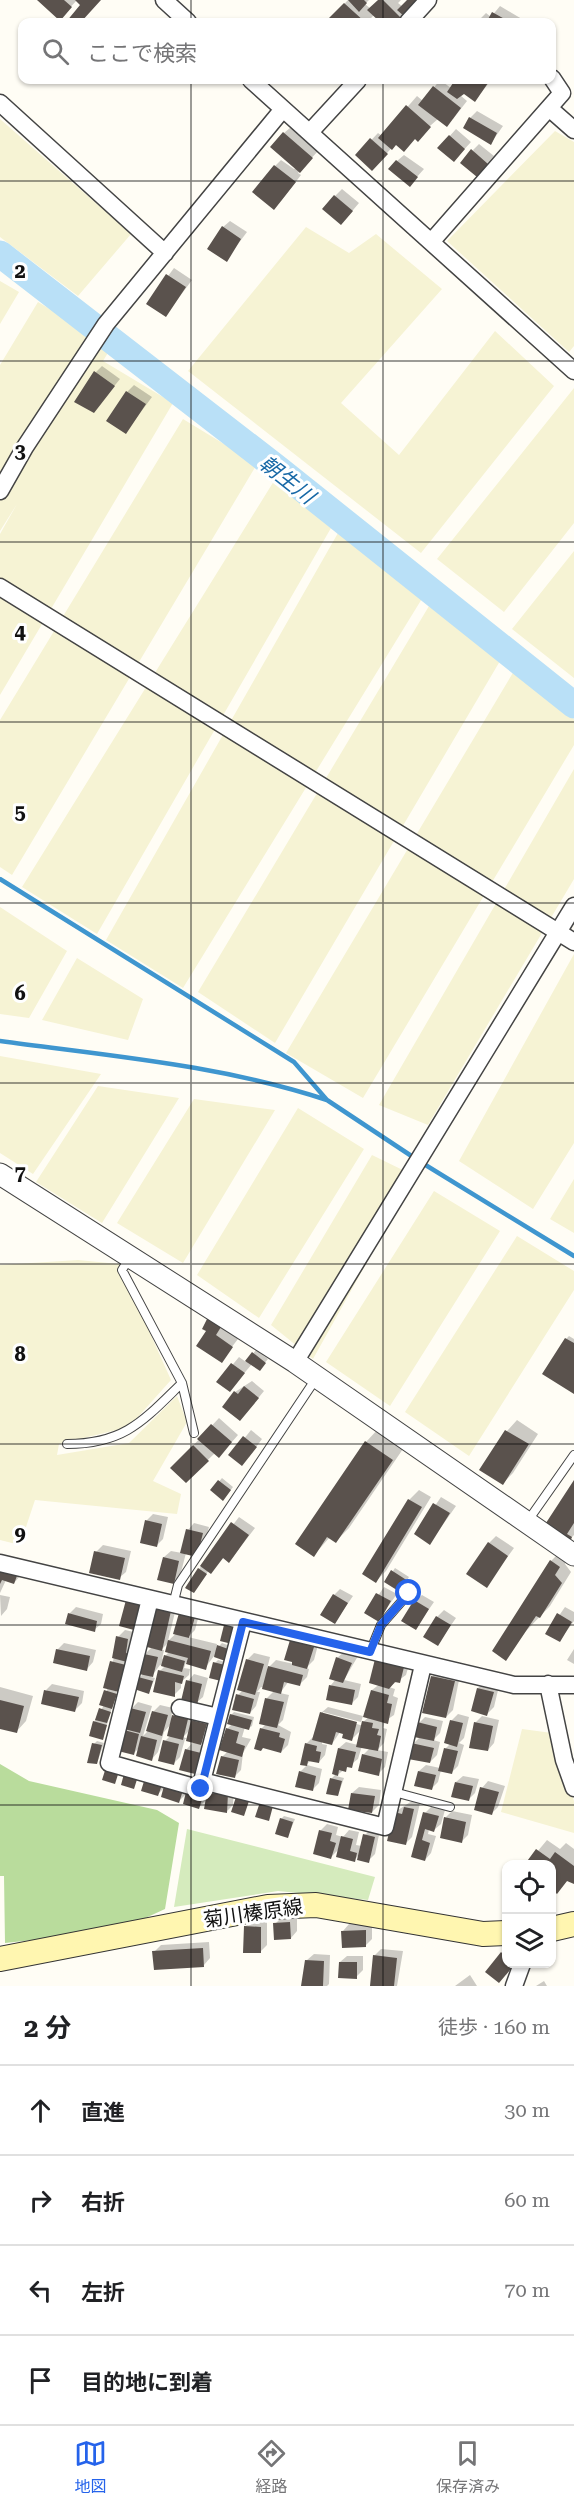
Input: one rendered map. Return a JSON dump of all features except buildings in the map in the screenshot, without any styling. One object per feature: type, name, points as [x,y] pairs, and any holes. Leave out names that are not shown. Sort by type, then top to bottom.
[{"type":"main road","name":"菊川榛原線","points":[[0,1959],[268,1907],[316,1905],[483,1934],[502,1933]]},
{"type":"main road","points":[[556,1928],[574,1924]]},
{"type":"street","points":[[164,0],[184,18]]},
{"type":"street","points":[[412,18],[428,0]]},
{"type":"street","points":[[255,84],[312,131],[574,370]]},
{"type":"street","points":[[312,131],[353,84]]},
{"type":"street","points":[[432,241],[562,93],[556,84]]},
{"type":"street","points":[[0,103],[165,253]]},
{"type":"street","points":[[549,108],[574,130]]},
{"type":"street","points":[[0,491],[25,447],[106,324],[283,109]]},
{"type":"street","points":[[0,587],[574,942]]},
{"type":"street","points":[[296,1362],[574,906]]},
{"type":"street","points":[[0,1174],[296,1362],[574,1555]]},
{"type":"street","points":[[0,1563],[513,1685],[574,1685]]},
{"type":"street","points":[[150,1599],[109,1763],[201,1789],[243,1622]]},
{"type":"street","points":[[202,1781],[386,1827],[423,1665]]},
{"type":"street","points":[[548,1684],[564,1760],[574,1788]]},
{"type":"street","points":[[180,1708],[218,1717]]},
{"type":"street","points":[[514,1986],[521,1968]]},
{"type":"lane","points":[[130,1257],[122,1270],[182,1383],[194,1433]]},
{"type":"lane","points":[[173,1605],[178,1585],[211,1540],[317,1377]]},
{"type":"lane","points":[[67,1444],[91,1444],[136,1427],[182,1383]]},
{"type":"lane","points":[[527,1522],[574,1455]]},
{"type":"lane","points":[[370,1652],[381,1625],[409,1593]]},
{"type":"lane","points":[[394,1792],[450,1807]]},
{"type":"shaded area","points":[[0,119],[131,234],[78,296],[0,237]]},
{"type":"shaded area","points":[[555,131],[574,142],[574,346],[569,352],[447,241]]},
{"type":"shaded area","points":[[306,227],[349,253],[376,234],[442,289],[341,403],[399,455],[495,331],[554,386],[421,553],[188,371]]},
{"type":"shaded area","points":[[0,281],[19,292],[0,324]]},
{"type":"shaded area","points":[[38,302],[112,346],[103,361],[173,403],[0,695],[0,534],[17,504],[0,531],[0,365]]},
{"type":"shaded area","points":[[574,388],[574,523],[504,612],[437,559]]},
{"type":"shaded area","points":[[183,419],[257,464],[12,875],[0,867],[0,720]]},
{"type":"shaded area","points":[[274,481],[331,528],[97,934],[22,887]]},
{"type":"shaded area","points":[[338,533],[423,597],[183,988],[106,940]]},
{"type":"shaded area","points":[[574,551],[574,678],[512,629]]},
{"type":"shaded area","points":[[429,606],[500,661],[275,1043],[198,992]]},
{"type":"shaded area","points":[[514,671],[574,719],[574,745],[363,1098],[286,1053]]},
{"type":"shaded area","points":[[574,769],[574,879],[428,1125],[379,1105]]},
{"type":"shaded area","points":[[0,907],[67,951],[29,1018],[0,1014]]},
{"type":"shaded area","points":[[574,954],[574,1143],[533,1209],[459,1161]]},
{"type":"shaded area","points":[[77,958],[143,999],[128,1040],[42,1020]]},
{"type":"shaded area","points":[[0,1056],[101,1074],[33,1174],[0,1153]]},
{"type":"shaded area","points":[[98,1086],[179,1098],[102,1223],[36,1182]]},
{"type":"shaded area","points":[[194,1099],[275,1110],[183,1263],[117,1223]]},
{"type":"shaded area","points":[[298,1108],[364,1149],[259,1318],[197,1275]]},
{"type":"shaded area","points":[[372,1155],[415,1176],[313,1359],[271,1325]]},
{"type":"shaded area","points":[[574,1179],[574,1233],[550,1219]]},
{"type":"shaded area","points":[[434,1191],[500,1231],[390,1406],[326,1362]]},
{"type":"shaded area","points":[[517,1236],[574,1271],[574,1290],[469,1456],[405,1412]]},
{"type":"shaded area","points":[[78,1260],[119,1264],[171,1380],[129,1427],[59,1444],[57,1455],[129,1443],[177,1396],[187,1422],[153,1481],[181,1494],[177,1514],[35,1500],[20,1545],[0,1540],[0,1265]]},
{"type":"shaded area","points":[[522,1729],[552,1733],[574,1801],[574,1833],[501,1812]]},
{"type":"green space","points":[[0,1764],[29,1781],[157,1810],[179,1823],[165,1909],[117,1931],[5,1943],[4,1876],[0,1876]]},
{"type":"green space","points":[[187,1829],[375,1877],[368,1900],[278,1891],[174,1907]]},
{"type":"waterway","name":"朝生川","points":[[0,254],[278,469],[574,705]]},
{"type":"waterway","points":[[0,879],[294,1062],[327,1100],[419,1161],[574,1256]]},
{"type":"waterway","points":[[0,1041],[206,1070],[247,1078],[327,1100]]},
{"type":"route","points":[[201,1789],[243,1622],[370,1652],[381,1625],[409,1593]]}]
